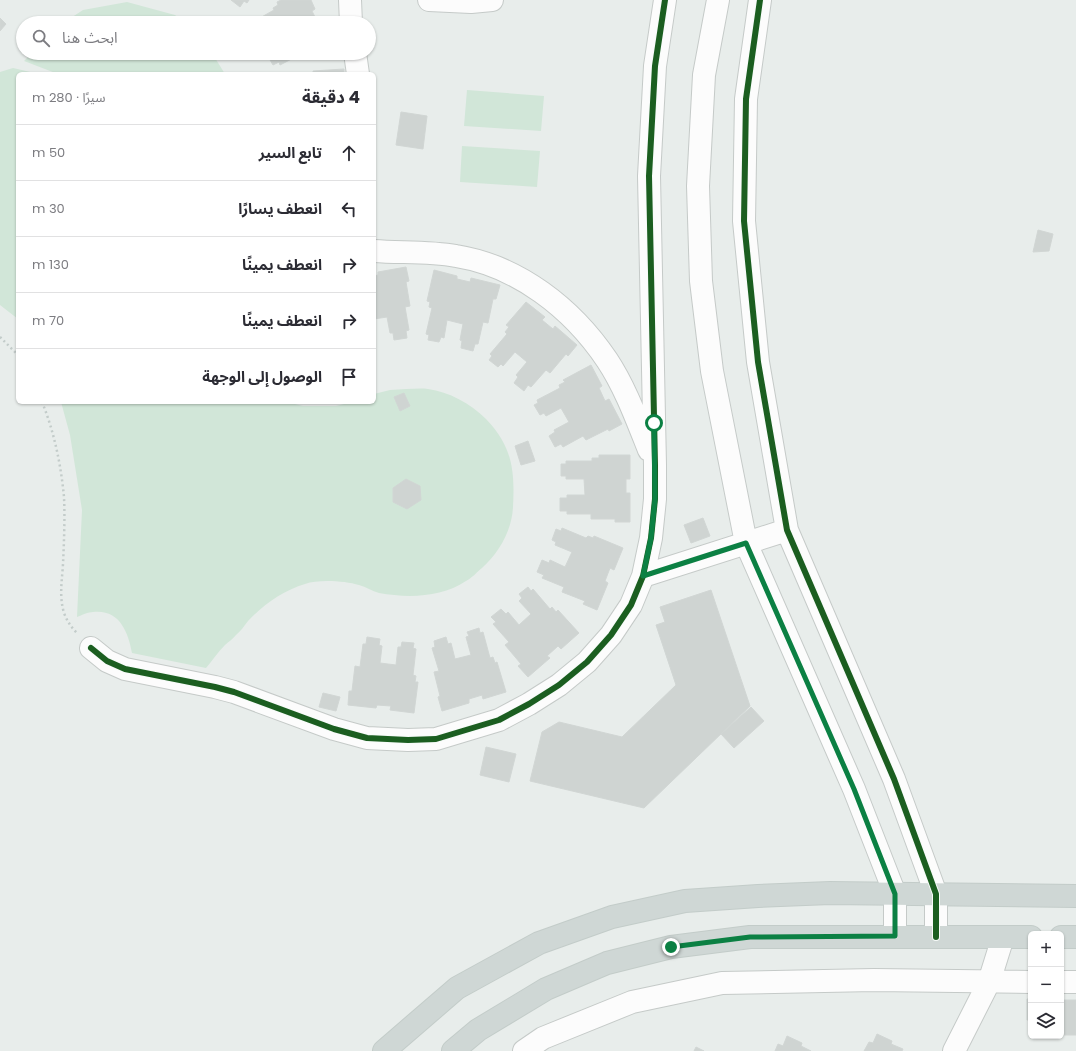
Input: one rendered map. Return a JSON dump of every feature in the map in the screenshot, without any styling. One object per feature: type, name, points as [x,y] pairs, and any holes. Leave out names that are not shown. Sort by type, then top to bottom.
[{"type":"main road","points":[[384,1051],[457,988],[539,943],[612,917],[685,901],[758,896],[830,893],[1076,896]]},
{"type":"main road","points":[[453,1051],[478,1030],[546,989],[606,963],[671,947],[750,937],[1028,937]]},
{"type":"main road","points":[[1064,937],[1076,937]]},
{"type":"street","points":[[350,0],[351,16]]},
{"type":"street","points":[[429,0],[471,2],[492,0]]},
{"type":"street","points":[[91,648],[107,661],[125,669],[234,692],[334,729],[367,738],[408,740],[436,738],[499,720],[529,704],[559,685],[587,662],[610,635],[631,605],[643,576],[651,538],[655,499],[655,464],[649,176],[655,66],[665,0]]},
{"type":"street","points":[[718,0],[704,75],[698,186],[701,281],[712,371],[746,543],[854,789],[895,894],[895,936]]},
{"type":"street","points":[[760,0],[746,99],[744,221],[758,362],[787,530],[894,779],[936,894],[936,936]]},
{"type":"street","points":[[356,60],[358,72]]},
{"type":"street","points":[[376,251],[395,253],[426,252],[457,256],[487,264],[516,276],[543,292],[567,312],[584,329],[608,361],[639,424],[655,464]]},
{"type":"street","points":[[643,576],[787,530]]},
{"type":"street","points":[[954,1051],[989,982],[1003,937]]},
{"type":"street","points":[[524,1051],[543,1038],[632,1002],[722,983],[874,980],[1028,982]]},
{"type":"street","points":[[1064,982],[1076,982]]},
{"type":"path","points":[[0,337],[16,354]]},
{"type":"path","points":[[43,404],[60,469],[64,498],[65,526],[60,591],[64,614],[69,624],[91,648]]},
{"type":"green space","points":[[127,2],[176,16],[74,16],[83,10]]},
{"type":"green space","points":[[216,60],[224,72],[53,72],[24,61]]},
{"type":"green space","points":[[13,68],[30,72],[16,72],[16,317],[0,305],[0,72]]},
{"type":"green space","points":[[467,90],[544,96],[541,131],[464,126]]},
{"type":"green space","points":[[462,146],[540,151],[537,187],[460,182]]},
{"type":"green space","points":[[390,390],[436,390],[459,399],[480,413],[486,419],[495,429],[506,449],[510,459],[513,481],[513,507],[510,524],[504,540],[494,555],[468,580],[446,591],[435,594],[412,596],[379,593],[347,582],[317,581],[305,584],[289,590],[260,609],[222,648],[206,668],[132,653],[125,630],[121,623],[110,614],[91,612],[77,617],[82,510],[70,435],[62,404],[295,404],[303,406],[336,406],[344,404],[376,404],[376,394]]},
{"type":"building","points":[[231,0],[249,0],[247,3],[244,1],[240,7]]},
{"type":"building","points":[[281,0],[311,0],[315,9],[312,11],[314,16],[263,16],[274,10],[273,8],[278,5],[277,2]]},
{"type":"building","points":[[0,18],[6,24],[0,31]]},
{"type":"building","points":[[270,60],[290,60],[280,65],[279,62],[273,65]]},
{"type":"building","points":[[344,69],[344,72],[313,71]]},
{"type":"building","points":[[401,112],[427,116],[423,149],[396,145]]},
{"type":"building","points":[[1038,230],[1053,234],[1049,251],[1033,252]]},
{"type":"building","points":[[406,267],[409,281],[406,282],[410,306],[405,307],[409,330],[406,331],[407,338],[394,340],[393,333],[390,333],[387,317],[376,319],[376,276],[378,275],[378,272]]},
{"type":"building","points":[[434,270],[457,276],[457,279],[470,282],[471,278],[500,285],[496,299],[493,299],[488,323],[483,322],[478,344],[475,344],[473,351],[461,348],[462,341],[460,340],[463,324],[447,320],[444,338],[441,337],[439,342],[428,340],[429,335],[426,334],[432,308],[429,307],[430,302],[427,301]]},
{"type":"building","points":[[526,302],[545,317],[542,320],[553,329],[555,326],[577,345],[568,356],[566,354],[550,373],[546,370],[531,387],[528,385],[524,391],[514,383],[518,377],[516,375],[527,362],[515,352],[503,366],[501,364],[498,367],[489,360],[492,356],[490,354],[507,334],[505,332],[509,327],[506,325]]},
{"type":"building","points":[[591,365],[602,386],[599,388],[605,401],[609,399],[622,424],[586,440],[583,436],[563,447],[561,444],[555,447],[549,436],[555,432],[554,430],[569,422],[561,408],[546,416],[544,413],[540,415],[534,405],[538,403],[537,400],[560,388],[559,385],[565,382],[563,380]]},
{"type":"building","points":[[404,393],[410,406],[400,411],[394,397]]},
{"type":"building","points":[[528,441],[535,461],[521,465],[515,446]]},
{"type":"building","points":[[599,455],[630,455],[630,479],[626,479],[626,493],[630,493],[630,522],[615,522],[615,519],[591,519],[591,514],[567,514],[567,511],[560,511],[560,498],[567,498],[567,495],[585,495],[584,479],[566,479],[566,476],[561,476],[561,464],[566,464],[566,461],[592,461],[592,458],[599,458]]},
{"type":"building","points":[[406,479],[420,486],[421,500],[407,509],[393,502],[393,488]]},
{"type":"building","points":[[703,518],[710,536],[691,543],[684,525]]},
{"type":"building","points":[[562,528],[586,538],[588,536],[593,538],[594,536],[623,548],[614,570],[610,568],[605,581],[608,583],[597,610],[583,604],[585,601],[562,592],[564,587],[542,578],[544,575],[537,572],[542,560],[549,563],[550,560],[565,567],[572,552],[555,545],[556,542],[552,540],[556,529],[561,531]]},
{"type":"building","points":[[528,587],[531,591],[533,589],[550,609],[552,607],[556,612],[558,610],[579,633],[561,649],[558,646],[547,656],[550,658],[528,677],[518,666],[521,664],[505,645],[509,642],[493,624],[496,622],[491,617],[501,609],[506,614],[508,612],[519,625],[531,614],[519,601],[522,598],[519,594]]},
{"type":"building","points":[[711,590],[750,706],[644,808],[530,781],[542,732],[559,722],[622,737],[676,685],[656,625],[665,622],[660,607]]},
{"type":"building","points":[[479,628],[480,633],[483,632],[490,658],[493,657],[495,663],[497,662],[506,692],[483,699],[482,695],[469,699],[469,703],[442,711],[434,672],[439,671],[432,648],[435,647],[434,641],[446,637],[448,644],[451,643],[455,659],[471,655],[466,637],[469,636],[467,632]]},
{"type":"building","points":[[367,637],[380,639],[379,645],[382,646],[380,663],[396,665],[398,647],[401,647],[402,642],[414,643],[413,648],[416,649],[413,675],[416,676],[415,682],[418,682],[414,713],[390,710],[391,706],[377,705],[376,708],[348,705],[349,691],[352,691],[355,666],[360,667],[363,644],[366,644]]},
{"type":"building","points":[[323,693],[340,697],[336,711],[319,707]]},
{"type":"building","points":[[751,707],[764,721],[734,748],[721,734]]},
{"type":"building","points":[[486,747],[516,754],[509,782],[480,775]]},
{"type":"building","points":[[1027,999],[1028,999],[1028,1020]]},
{"type":"building","points":[[1064,1000],[1076,1000],[1076,1035],[1064,1035]]},
{"type":"building","points":[[877,1034],[892,1041],[891,1044],[903,1049],[902,1051],[864,1051],[869,1042],[873,1043]]},
{"type":"building","points":[[787,1036],[802,1043],[801,1046],[811,1051],[775,1051],[778,1044],[783,1046]]},
{"type":"building","points":[[696,1047],[704,1051],[694,1051]]},
{"type":"cycle path","points":[[91,648],[107,661],[125,669],[234,692],[334,729],[367,738],[408,740],[436,739],[499,720],[529,704],[559,685],[587,662],[611,635],[631,605],[643,576],[651,538],[655,499],[649,176],[655,66],[665,0]]},
{"type":"cycle path","points":[[760,0],[746,99],[744,221],[758,362],[787,530],[894,779],[936,894],[936,937]]},
{"type":"route","points":[[654,423],[655,499],[651,538],[643,576],[746,543],[854,789],[895,894],[895,936],[750,937],[671,947]]}]
